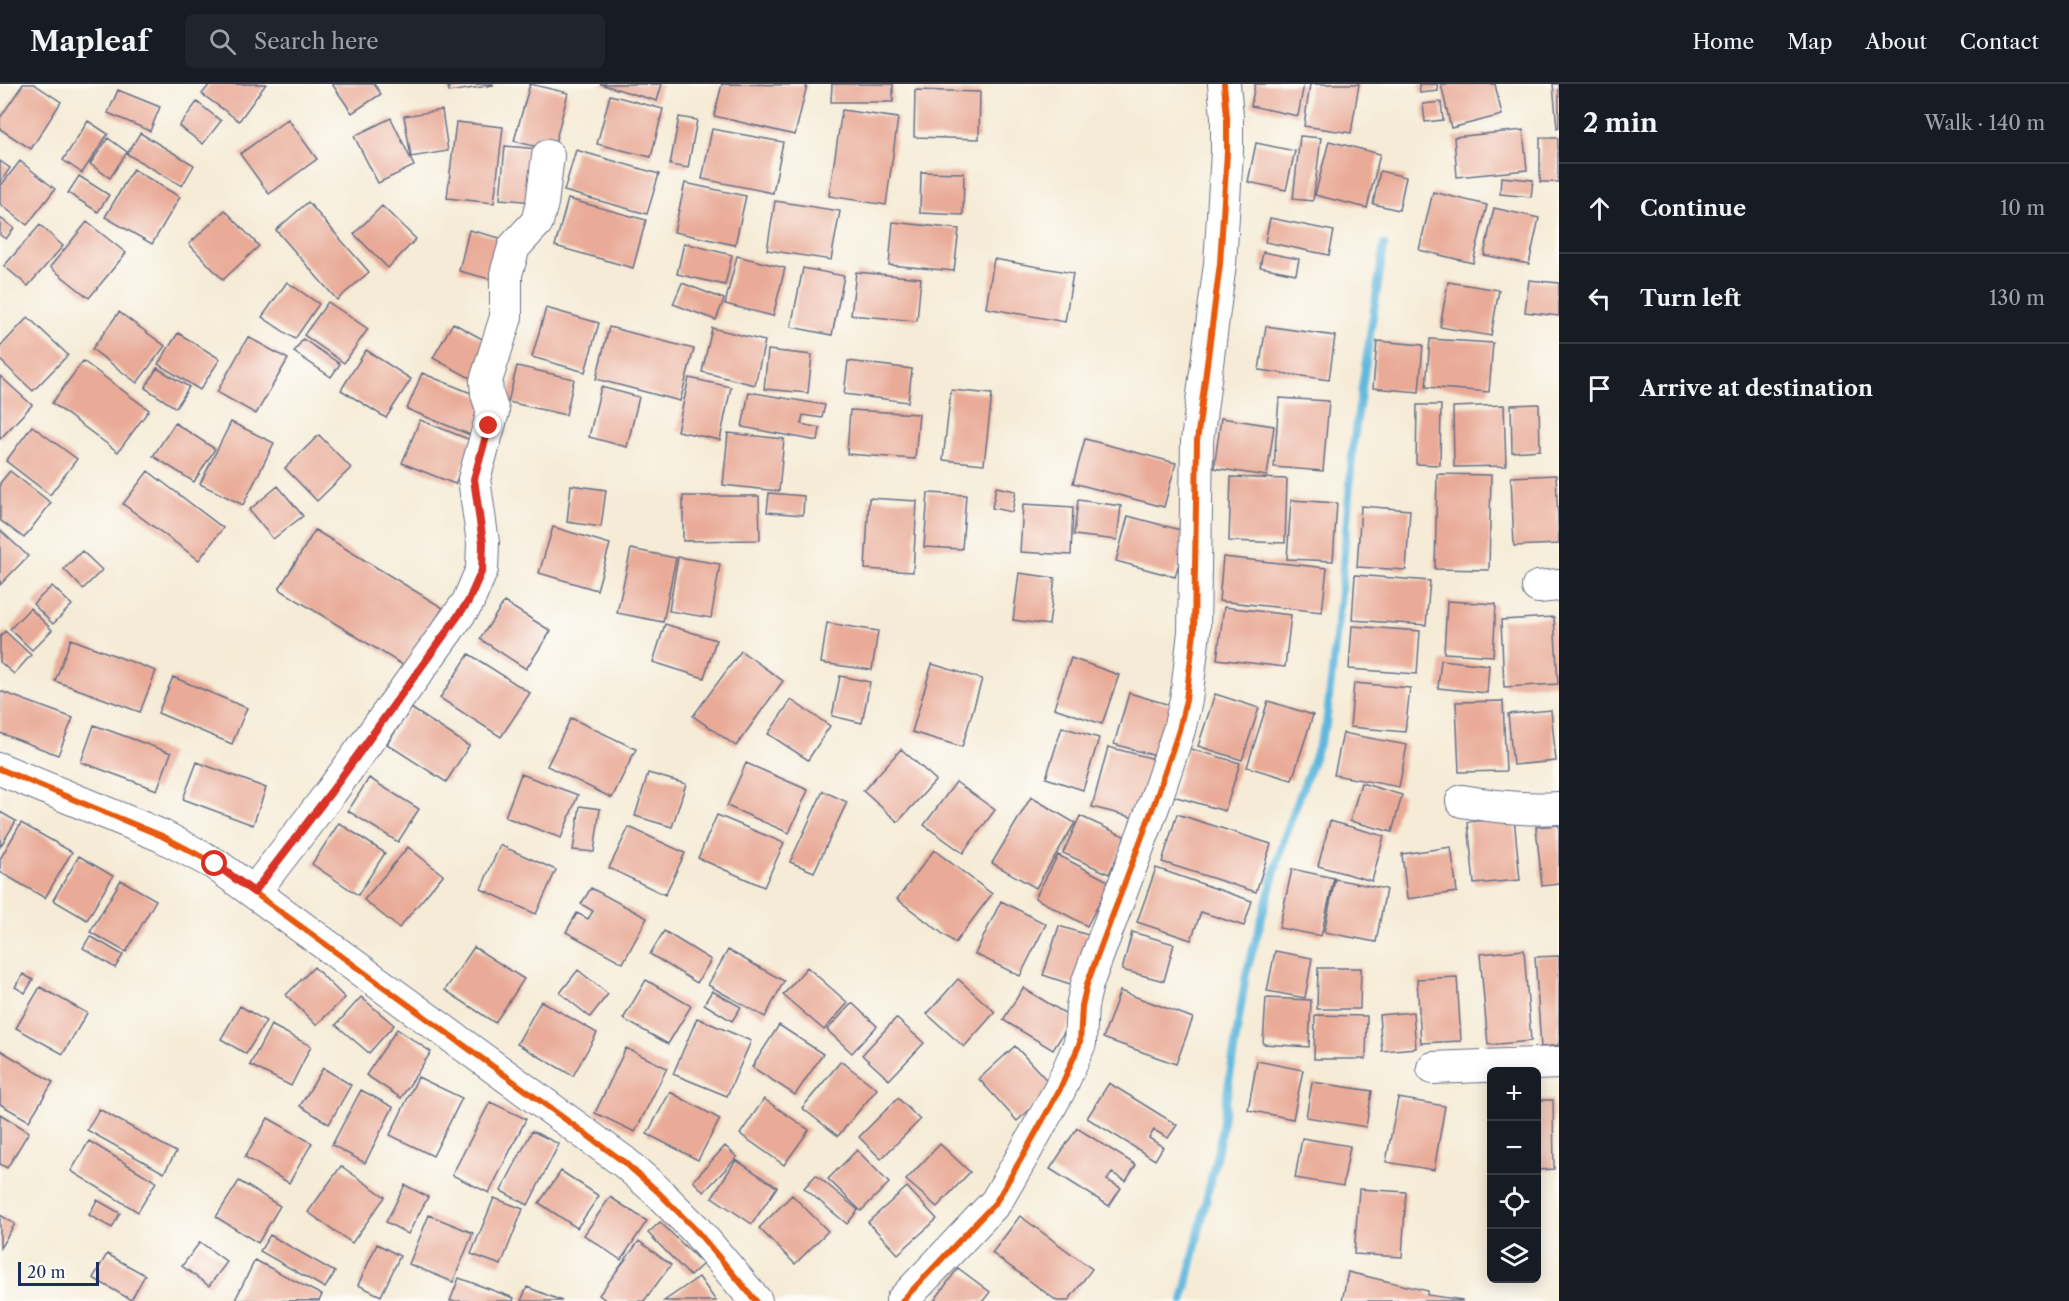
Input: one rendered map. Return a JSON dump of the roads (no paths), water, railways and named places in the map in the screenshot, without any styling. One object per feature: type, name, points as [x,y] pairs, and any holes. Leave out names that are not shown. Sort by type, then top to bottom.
[{"type":"street","points":[[902,1301],[996,1202],[1060,1089],[1080,1043],[1082,1006],[1087,984],[1156,799],[1179,730],[1186,700],[1194,632],[1197,441],[1220,264],[1227,152],[1224,84]]},
{"type":"street","points":[[254,892],[331,792],[468,602],[482,570],[483,543],[474,479],[493,412],[487,394],[486,381],[506,317],[506,274],[514,247],[537,222],[542,203],[548,156]]},
{"type":"street","points":[[0,769],[162,836],[215,864],[624,1162],[695,1229],[756,1301]]},
{"type":"street","points":[[1462,801],[1494,807],[1559,808]]},
{"type":"street","points":[[1433,1068],[1559,1063]]},
{"type":"waterway","points":[[1183,1301],[1220,1140],[1246,974],[1285,836],[1326,725],[1340,603],[1353,445],[1384,245]]}]
